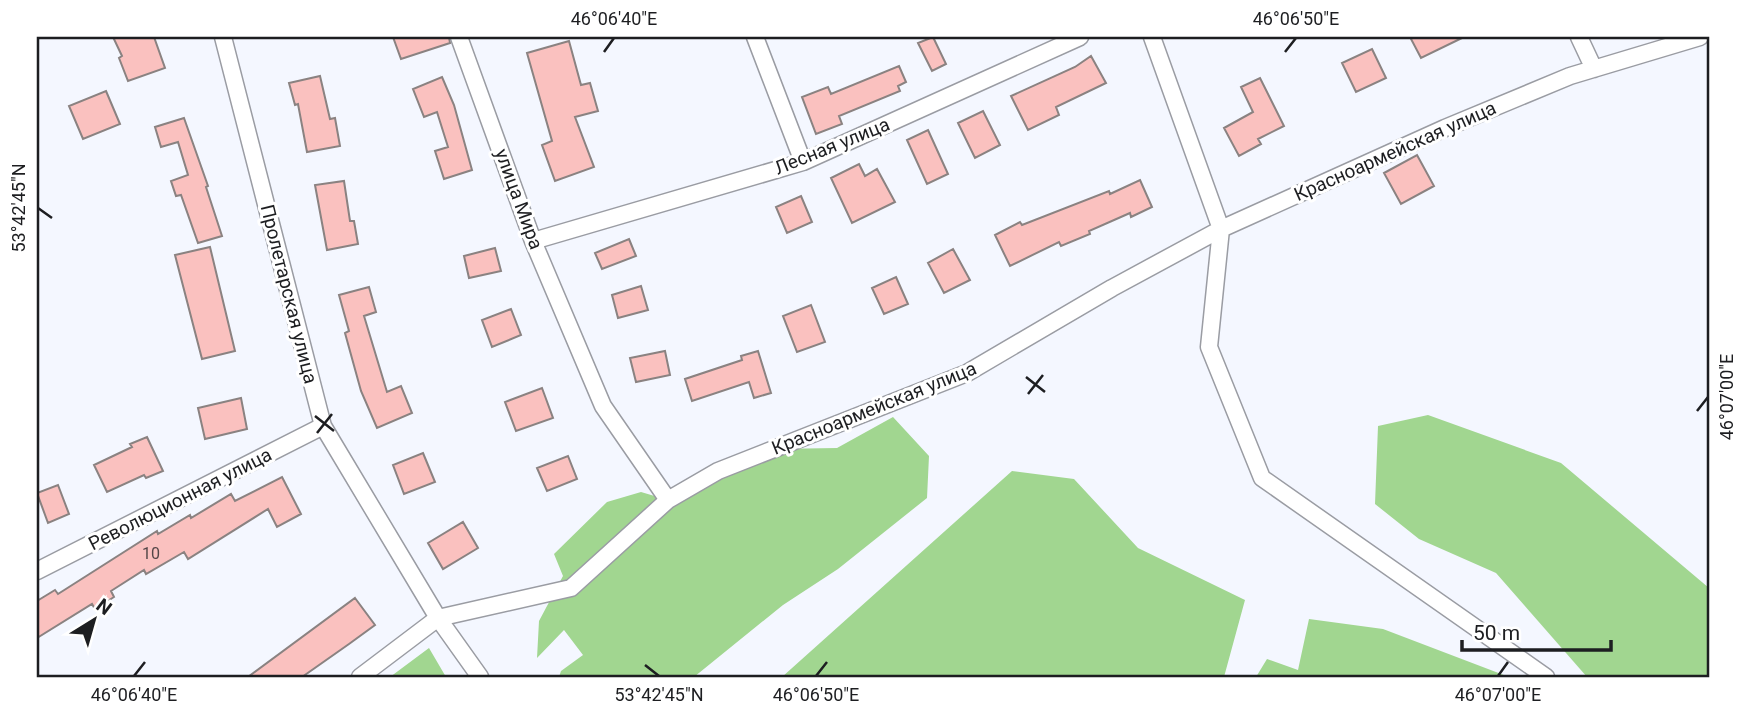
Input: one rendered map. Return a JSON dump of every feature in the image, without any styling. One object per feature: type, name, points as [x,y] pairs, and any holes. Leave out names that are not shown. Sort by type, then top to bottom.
[{"type":"street","name":"Пролетарская улица","points":[[223,37],[323,426],[438,618],[480,677]]},
{"type":"street","name":"улица Мира","points":[[459,37],[533,242],[603,406],[668,500]]},
{"type":"street","points":[[755,37],[803,162]]},
{"type":"street","name":"Лесная улица","points":[[533,242],[803,162],[1080,37]]},
{"type":"street","points":[[1152,37],[1221,229],[1209,347],[1262,478],[1546,677]]},
{"type":"street","points":[[1579,37],[1594,69]]},
{"type":"street","name":"Красноармейская улица","points":[[438,618],[571,588],[668,500],[718,471],[967,373],[1112,288],[1221,229],[1445,128],[1570,76],[1700,37]]},
{"type":"street","name":"Революционная улица","points":[[37,569],[323,426]]},
{"type":"street","points":[[360,677],[438,618]]},
{"type":"green space","points":[[1428,415],[1561,463],[1709,588],[1709,677],[1587,677],[1496,573],[1419,539],[1375,504],[1378,426]]},
{"type":"green space","points":[[893,417],[929,456],[927,498],[838,569],[783,605],[694,677],[559,677],[561,671],[583,655],[564,630],[537,658],[539,621],[563,576],[554,554],[607,502],[641,492],[668,500],[773,449],[837,448]]},
{"type":"green space","points":[[1012,471],[1074,479],[1138,548],[1245,600],[1224,677],[782,677]]},
{"type":"green space","points":[[1309,619],[1383,629],[1509,677],[1256,677],[1267,659],[1298,670]]},
{"type":"green space","points":[[429,648],[446,677],[390,677]]},
{"type":"building","points":[[113,37],[154,37],[165,68],[128,81],[119,58],[122,56]]},
{"type":"building","points":[[393,37],[449,37],[450,43],[401,59]]},
{"type":"building","points":[[933,37],[946,64],[932,71],[918,43]]},
{"type":"building","points":[[1410,37],[1464,37],[1421,58]]},
{"type":"building","points":[[569,41],[581,85],[590,83],[598,111],[575,117],[594,167],[555,181],[542,145],[552,141],[527,53]]},
{"type":"building","points":[[1372,49],[1386,78],[1356,92],[1342,63]]},
{"type":"building","points":[[1091,56],[1106,83],[1056,107],[1059,115],[1028,130],[1011,96],[1075,67]]},
{"type":"building","points":[[899,66],[906,82],[898,86],[900,91],[839,116],[842,124],[816,134],[802,97],[828,87],[831,94]]},
{"type":"building","points":[[320,76],[330,119],[335,118],[340,146],[307,152],[298,104],[295,105],[289,83]]},
{"type":"building","points":[[442,77],[454,105],[472,170],[444,179],[435,151],[448,147],[437,112],[424,117],[413,89]]},
{"type":"building","points":[[1260,78],[1284,126],[1258,139],[1261,144],[1239,156],[1224,128],[1253,112],[1241,87]]},
{"type":"building","points":[[106,91],[120,124],[83,139],[69,106]]},
{"type":"building","points":[[983,111],[1000,145],[975,158],[958,123]]},
{"type":"building","points":[[184,118],[222,236],[198,243],[181,195],[176,196],[171,181],[188,175],[178,142],[161,147],[155,127]]},
{"type":"building","points":[[928,130],[948,174],[927,184],[907,140]]},
{"type":"building","points":[[1417,155],[1434,186],[1401,204],[1384,173]]},
{"type":"building","points":[[859,164],[865,176],[877,169],[895,202],[852,223],[831,178]]},
{"type":"building","points":[[1140,180],[1152,207],[1131,217],[1130,213],[1061,246],[1059,242],[1010,266],[995,235],[1020,222],[1022,225],[1109,191],[1110,194]]},
{"type":"building","points":[[344,181],[350,221],[354,221],[358,244],[327,250],[315,185]]},
{"type":"building","points":[[801,196],[812,222],[787,233],[776,207]]},
{"type":"building","points":[[629,239],[636,256],[602,269],[595,253]]},
{"type":"building","points":[[210,247],[235,351],[202,359],[175,255]]},
{"type":"building","points":[[495,248],[501,271],[469,278],[464,256]]},
{"type":"building","points":[[953,249],[970,280],[944,293],[928,263]]},
{"type":"building","points":[[896,277],[908,304],[884,314],[872,288]]},
{"type":"building","points":[[641,286],[648,310],[618,318],[612,295]]},
{"type":"building","points":[[369,287],[376,312],[364,316],[387,392],[401,386],[412,413],[377,428],[361,391],[345,333],[349,331],[339,295]]},
{"type":"building","points":[[811,305],[825,342],[797,352],[783,316]]},
{"type":"building","points":[[511,309],[521,335],[492,347],[482,320]]},
{"type":"building","points":[[665,351],[670,375],[636,382],[630,358]]},
{"type":"building","points":[[758,351],[771,393],[754,398],[749,382],[692,401],[685,379],[742,360],[741,356]]},
{"type":"building","points":[[542,388],[553,418],[516,431],[505,402]]},
{"type":"building","points":[[241,398],[247,429],[205,439],[198,408]]},
{"type":"building","points":[[147,437],[163,471],[146,478],[144,475],[107,492],[94,465]]},
{"type":"building","points":[[423,453],[435,482],[404,494],[393,465]]},
{"type":"building","points":[[568,456],[577,479],[547,491],[537,468]]},
{"type":"building","points":[[282,477],[301,514],[277,527],[268,509],[188,559],[184,552],[146,574],[144,570],[111,591],[114,597],[95,609],[92,604],[37,638],[37,601],[55,590],[58,594],[157,531],[158,534],[190,515],[191,518],[231,494],[235,501]]},
{"type":"building","points":[[58,485],[69,514],[48,523],[37,493]]},
{"type":"building","points":[[463,522],[478,548],[443,569],[428,543]]},
{"type":"building","points":[[355,598],[375,625],[302,677],[248,677]]}]
